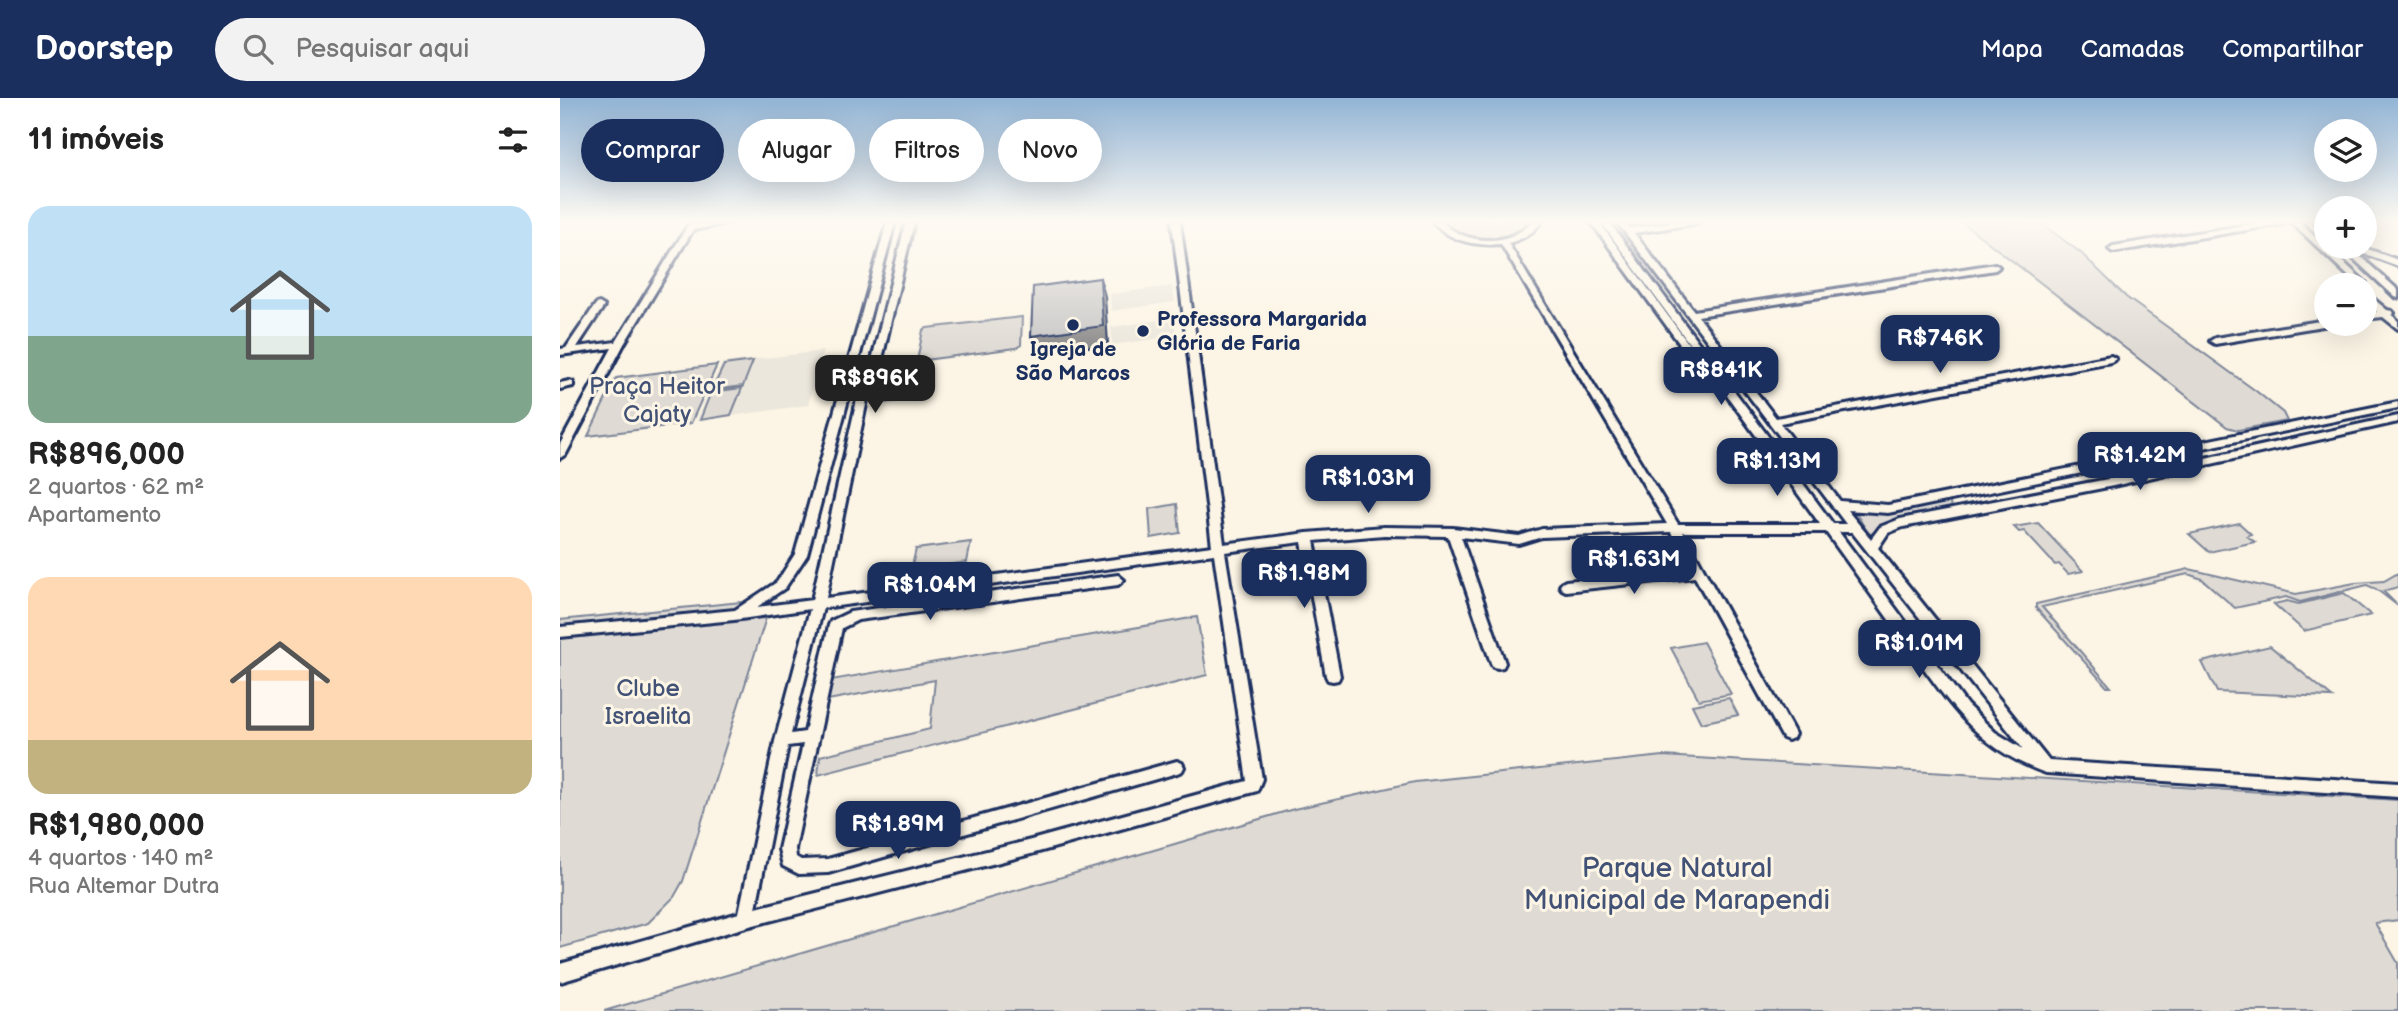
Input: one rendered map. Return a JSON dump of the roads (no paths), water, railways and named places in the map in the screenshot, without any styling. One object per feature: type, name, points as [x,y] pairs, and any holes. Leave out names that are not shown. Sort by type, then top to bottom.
[{"type":"street","points":[[560,454],[619,344],[668,265]]},
{"type":"street","points":[[734,615],[781,585],[801,555],[879,265]]},
{"type":"street","points":[[746,919],[782,741],[818,603],[863,395],[874,372],[900,265]]},
{"type":"street","points":[[560,973],[746,919],[1247,789],[1255,779],[1219,550],[1182,265]]},
{"type":"street","points":[[1517,265],[1675,528],[1788,734]]},
{"type":"street","points":[[1627,265],[1825,529],[1984,734],[2009,751],[2046,766],[2398,790]]},
{"type":"street","points":[[1636,265],[1955,713],[1991,747]]},
{"type":"street","points":[[1654,265],[1776,421],[1837,505],[2046,766]]},
{"type":"street","points":[[2364,265],[2398,295]]},
{"type":"street","points":[[1692,314],[1995,267]]},
{"type":"street","points":[[2377,299],[2392,314],[2398,326]]},
{"type":"street","points":[[2377,303],[2392,314]]},
{"type":"street","points":[[564,351],[599,306]]},
{"type":"street","points":[[2215,341],[2314,325]]},
{"type":"street","points":[[564,351],[619,344]]},
{"type":"street","points":[[1776,421],[2111,359]]},
{"type":"street","points":[[1837,505],[1888,509],[2398,405]]},
{"type":"street","points":[[1871,548],[1884,530],[1900,523],[2126,479],[2398,419]]},
{"type":"street","points":[[560,632],[734,615],[1307,537],[1384,531],[1453,532],[1519,540],[1542,533],[1675,528],[1856,528]]},
{"type":"street","points":[[1453,532],[1498,663]]},
{"type":"street","points":[[1307,537],[1333,676]]},
{"type":"street","points":[[1566,586],[1699,572]]},
{"type":"street","points":[[1118,580],[844,619],[833,631],[787,849],[789,861],[799,867],[813,869],[1177,767]]},
{"type":"street","points":[[782,741],[806,738],[809,740]]},
{"type":"place","name":"Igreja de São Marcos","points":[[1073,325]]},
{"type":"place","name":"Professora Margarida Glória de Faria","points":[[1143,331]]},
{"type":"park label","name":"Praça Heitor Cajaty","points":[[657,400]]},
{"type":"park label","name":"Clube Israelita","points":[[648,702]]},
{"type":"park label","name":"Parque Natural Municipal de Marapendi","points":[[1677,884]]}]
